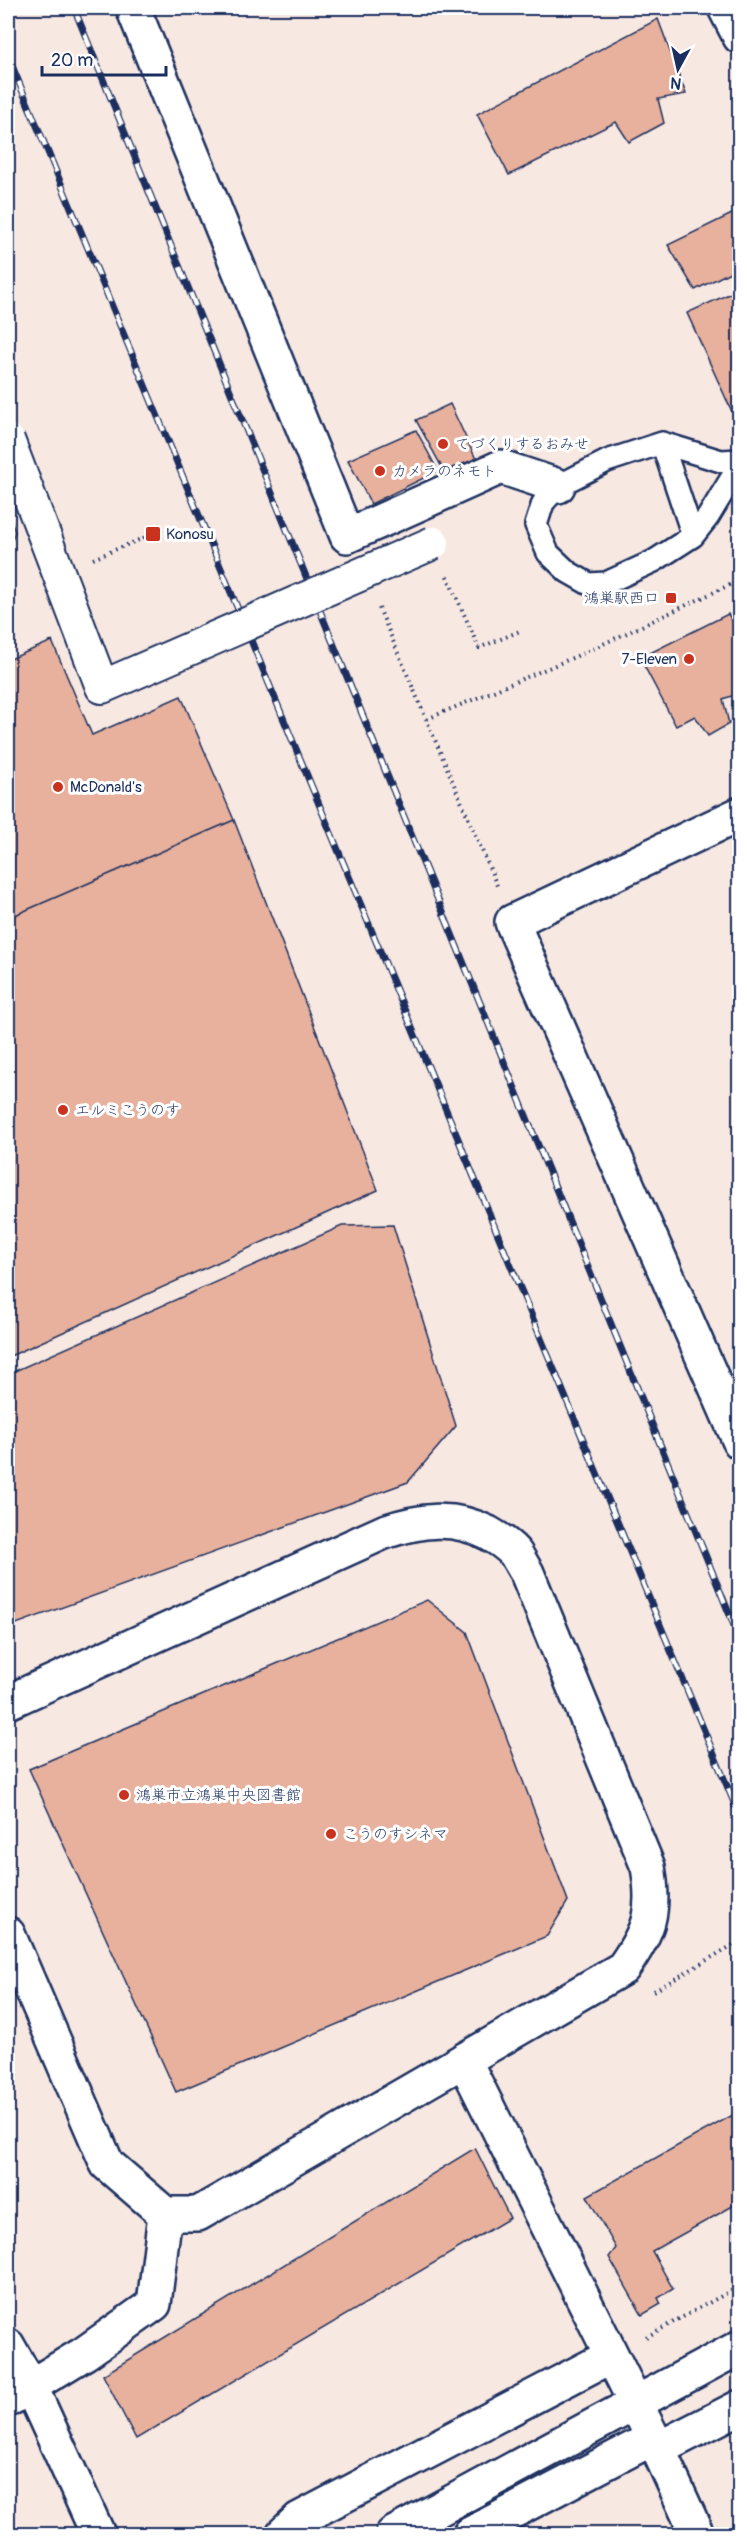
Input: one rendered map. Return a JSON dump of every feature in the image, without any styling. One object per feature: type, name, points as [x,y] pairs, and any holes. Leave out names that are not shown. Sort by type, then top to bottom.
[{"type":"street","points":[[133,8],[347,536],[501,467],[558,486]]},
{"type":"street","points":[[725,8],[740,37]]},
{"type":"street","points":[[8,440],[102,687],[433,543]]},
{"type":"street","points":[[740,814],[512,922],[740,1442]]},
{"type":"street","points":[[8,1702],[384,1532],[432,1520],[452,1521],[473,1526],[494,1536],[514,1552],[527,1573],[648,1866],[653,1894],[649,1924],[638,1947],[623,1968],[198,2214],[165,2214],[107,2164],[8,1934]]},
{"type":"street","points":[[464,2060],[656,2444],[697,2535]]},
{"type":"street","points":[[19,2393],[85,2353],[154,2304],[165,2214]]},
{"type":"street","points":[[8,2346],[19,2393],[98,2535]]},
{"type":"street","points":[[649,2396],[740,2347]]},
{"type":"street","points":[[283,2535],[299,2519],[611,2356]]},
{"type":"street","points":[[470,2535],[656,2444],[740,2407]]},
{"type":"street","points":[[393,2535],[617,2413]]},
{"type":"lane","points":[[662,443],[693,536]]},
{"type":"lane","points":[[740,460],[721,461],[662,443],[607,460],[558,486],[543,503],[536,525],[548,553],[568,572],[590,584],[606,583],[654,561],[693,536],[708,517],[730,479],[740,469]]},
{"type":"path","points":[[58,574],[153,534]]},
{"type":"path","points":[[433,543],[479,648],[520,631]]},
{"type":"path","points":[[427,718],[584,653],[738,581],[740,576]]},
{"type":"path","points":[[375,601],[427,718],[512,922]]},
{"type":"path","points":[[611,2356],[740,2286]]},
{"type":"building","points":[[658,19],[686,94],[658,99],[664,123],[629,142],[616,122],[509,175],[477,114]]},
{"type":"building","points":[[740,210],[740,267],[695,290],[668,245]]},
{"type":"building","points":[[740,289],[740,413],[734,416],[687,313]]},
{"type":"building","points":[[450,404],[476,459],[444,471],[416,420]]},
{"type":"building","points":[[416,430],[438,471],[371,504],[348,460]]},
{"type":"building","points":[[8,510],[15,532],[8,550]]},
{"type":"building","points":[[728,614],[740,635],[740,693],[723,699],[729,724],[708,736],[695,716],[676,726],[640,658]]},
{"type":"building","points":[[52,641],[92,735],[181,696],[234,820],[8,918],[8,660]]},
{"type":"building","points":[[234,820],[378,1190],[8,1357],[8,918]]},
{"type":"building","points":[[393,1225],[456,1426],[408,1482],[8,1627],[8,1374],[342,1226]]},
{"type":"building","points":[[427,1600],[467,1632],[568,1901],[547,1936],[176,2092],[29,1769]]},
{"type":"building","points":[[740,2111],[740,2202],[652,2251],[673,2289],[658,2298],[661,2304],[642,2315],[609,2257],[616,2248],[587,2196]]},
{"type":"building","points":[[475,2148],[510,2218],[136,2439],[103,2375]]},
{"type":"railway","points":[[74,8],[740,1640]]},
{"type":"railway","points":[[8,56],[740,1817]]},
{"type":"place","name":"てづくりするおみせ","points":[[443,444]]},
{"type":"place","name":"カメラのネモト","points":[[380,471]]},
{"type":"place","name":"Konosu","points":[[153,534]]},
{"type":"place","name":"鴻巣駅西口","points":[[671,598]]},
{"type":"place","name":"7-Eleven","points":[[689,659]]},
{"type":"place","name":"McDonald's","points":[[58,787]]},
{"type":"place","name":"エルミこうのす","points":[[63,1110]]},
{"type":"place","name":"鴻巣市立鴻巣中央図書館","points":[[124,1795]]},
{"type":"place","name":"こうのすシネマ","points":[[331,1834]]}]
